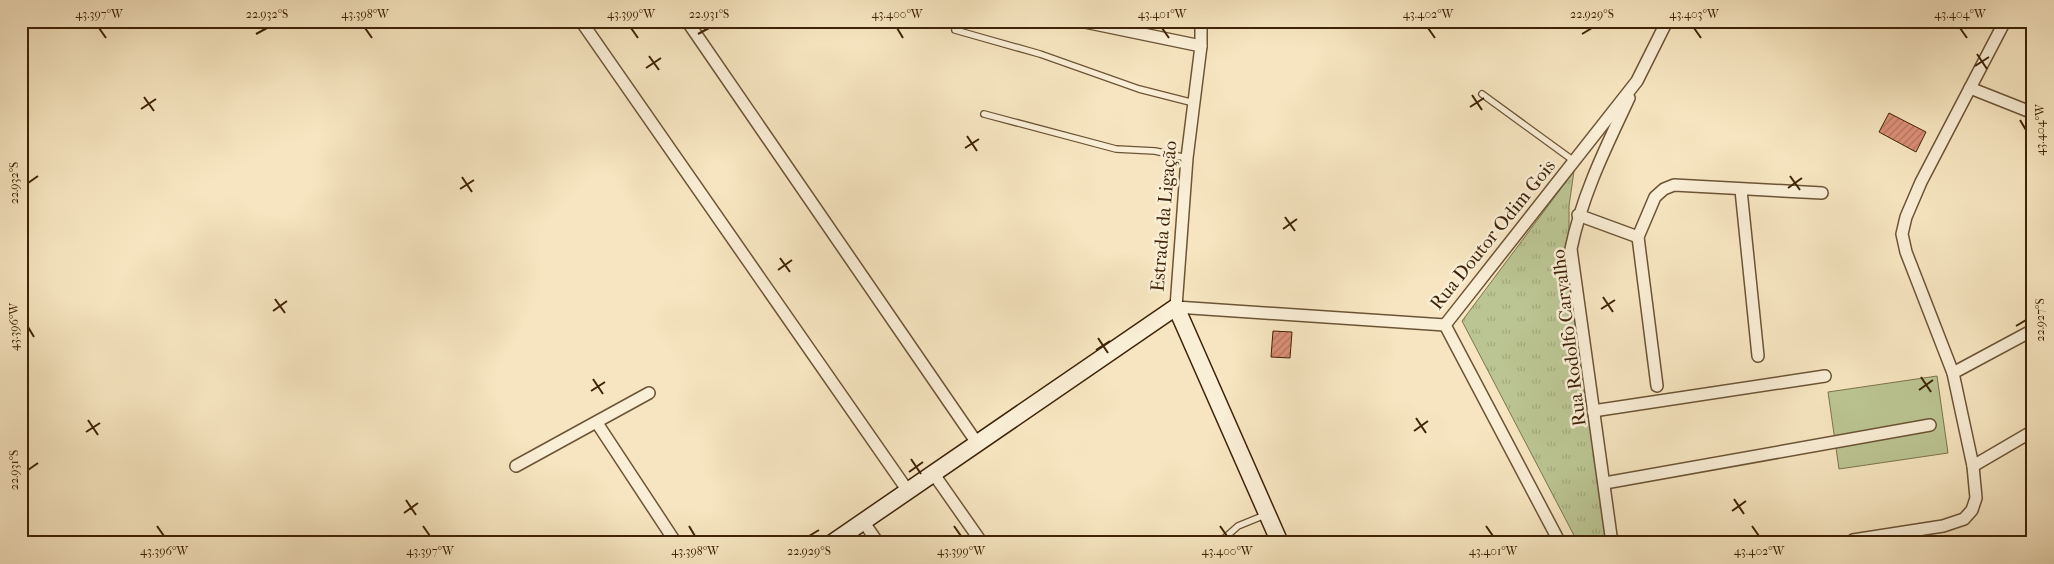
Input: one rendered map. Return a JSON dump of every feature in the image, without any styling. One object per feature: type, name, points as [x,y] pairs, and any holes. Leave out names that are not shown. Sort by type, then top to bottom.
[{"type":"street","points":[[581,21],[908,490]]},
{"type":"street","points":[[687,21],[977,443]]},
{"type":"street","points":[[1080,21],[1201,46]]},
{"type":"street","name":"Estrada da Ligação","points":[[1201,21],[1201,46],[1187,158],[1176,307],[1280,543]]},
{"type":"street","name":"Rua Doutor Odim Gois","points":[[1176,307],[1444,325],[1637,80],[1667,21]]},
{"type":"street","points":[[1853,540],[1943,526],[1964,519],[1972,510],[1976,498],[1973,466],[1953,373],[1906,252],[1902,234],[1906,217],[1921,182],[2005,21]]},
{"type":"street","name":"Rua Rodolfo Carvalho","points":[[1612,543],[1571,249],[1578,215],[1595,170],[1637,80]]},
{"type":"street","points":[[1970,88],[2033,113]]},
{"type":"street","points":[[1657,386],[1638,236],[1655,197],[1664,189],[1674,185],[1822,193]]},
{"type":"street","points":[[1741,190],[1758,356]]},
{"type":"street","points":[[1578,215],[1638,236]]},
{"type":"street","points":[[832,543],[1176,307]]},
{"type":"street","points":[[1444,325],[1560,543]]},
{"type":"street","points":[[1953,373],[2033,330]]},
{"type":"street","points":[[1593,411],[1825,376]]},
{"type":"street","points":[[516,466],[649,393]]},
{"type":"street","points":[[597,423],[676,543]]},
{"type":"street","points":[[1605,483],[1930,424]]},
{"type":"street","points":[[1973,466],[2033,431]]},
{"type":"street","points":[[933,473],[982,543]]},
{"type":"street","points":[[863,521],[878,543]]},
{"type":"lane","points":[[954,30],[1040,54],[1139,90],[1194,103]]},
{"type":"lane","points":[[1482,94],[1574,161]]},
{"type":"lane","points":[[984,114],[1116,149],[1155,151],[1187,158]]},
{"type":"lane","points":[[1219,543],[1238,526],[1267,514]]},
{"type":"green space","points":[[1574,171],[1569,206],[1569,266],[1607,543],[1578,543],[1462,321]]},
{"type":"green space","points":[[1937,376],[1948,453],[1839,469],[1828,392]]},
{"type":"building","points":[[1889,113],[1926,132],[1916,152],[1879,132]]},
{"type":"building","points":[[1273,331],[1292,332],[1290,358],[1271,357]]}]
